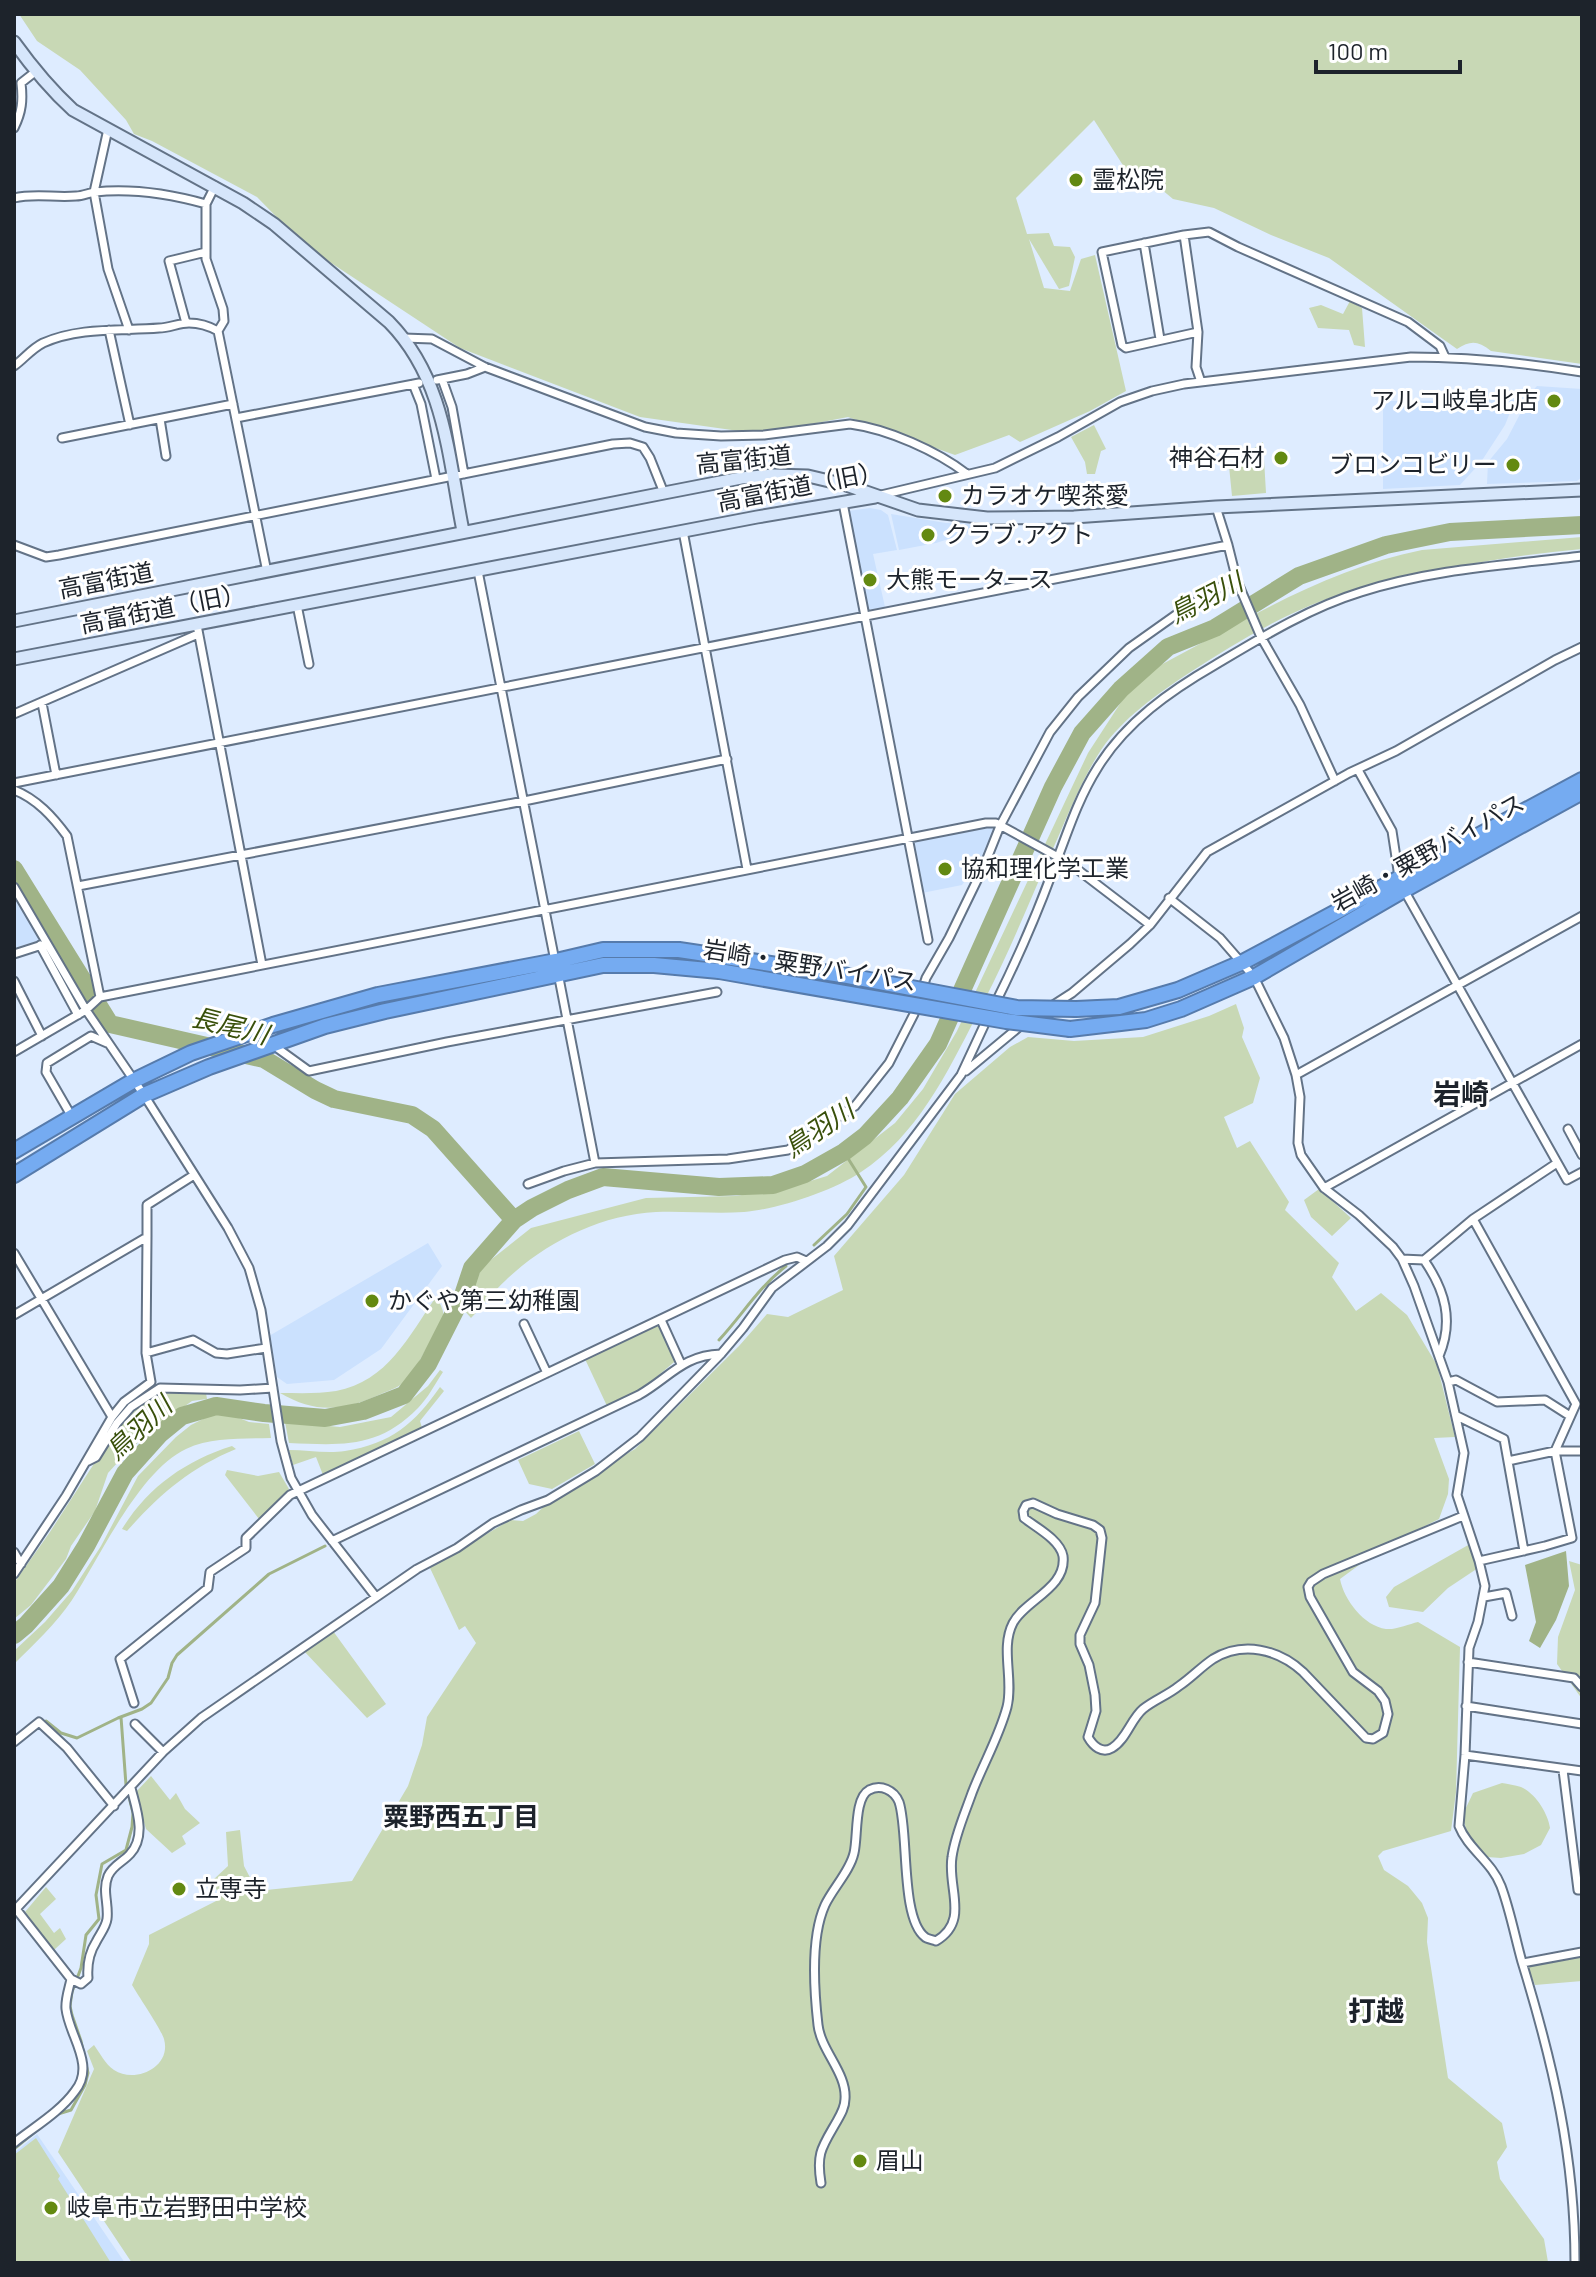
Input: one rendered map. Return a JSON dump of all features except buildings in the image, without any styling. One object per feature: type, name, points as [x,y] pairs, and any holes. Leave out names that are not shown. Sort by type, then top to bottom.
[{"type":"highway","name":"岩崎・粟野バイパス","points":[[719,963],[1006,1021],[1070,1029],[1146,1020],[1181,1009],[1254,977],[1402,883],[1582,780]]},
{"type":"highway","name":"岩崎・粟野バイパス","points":[[14,1151],[133,1081],[191,1053],[243,1035],[378,995],[557,968],[719,963],[848,976],[1017,1008],[1119,1007],[1178,990],[1243,962],[1582,792]]},
{"type":"highway","name":"岩崎・粟野バイパス","points":[[14,1175],[144,1095],[220,1063],[325,1026],[557,968]]},
{"type":"street","points":[[14,42],[52,92],[73,110],[215,186],[274,224],[389,322],[404,338],[431,383],[458,475]]},
{"type":"street","points":[[14,128],[21,114],[21,83],[35,72]]},
{"type":"street","points":[[108,129],[94,192],[108,269],[129,330]]},
{"type":"street","points":[[215,186],[206,204],[206,259],[223,309],[224,321],[218,331],[267,572]]},
{"type":"street","points":[[14,198],[78,196],[94,192],[151,192],[206,204]]},
{"type":"street","points":[[1198,332],[1126,348],[1122,345],[1102,252],[1209,232],[1408,322],[1440,346],[1445,357]]},
{"type":"street","points":[[1184,235],[1198,332],[1196,367],[1201,382]]},
{"type":"street","points":[[1144,243],[1160,339]]},
{"type":"street","points":[[186,323],[169,261],[206,252]]},
{"type":"street","points":[[14,366],[44,343],[95,330],[167,328],[186,323],[207,325],[218,331]]},
{"type":"street","points":[[109,330],[130,425]]},
{"type":"street","points":[[404,338],[432,339],[485,367],[645,427],[721,436],[764,435],[850,424],[920,446],[967,474]]},
{"type":"street","name":"高富街道（旧）","points":[[14,659],[198,629],[297,605],[876,496],[995,468],[1120,402],[1152,391],[1201,382],[1407,357],[1445,357],[1582,372]]},
{"type":"street","points":[[463,531],[452,407],[440,379],[485,367]]},
{"type":"street","points":[[236,418],[416,384],[436,479]]},
{"type":"street","points":[[62,438],[233,404]]},
{"type":"street","points":[[160,419],[166,456]]},
{"type":"street","points":[[14,545],[46,557],[613,444],[630,443],[643,447],[664,493]]},
{"type":"street","name":"高富街道","points":[[14,621],[463,531],[741,478],[773,475],[808,476],[846,485],[918,510],[987,518],[1074,517],[1216,507],[1582,490]]},
{"type":"street","points":[[843,503],[928,940]]},
{"type":"street","points":[[1216,507],[1236,580],[1335,781]]},
{"type":"street","points":[[683,531],[747,869]]},
{"type":"street","points":[[14,783],[1228,545]]},
{"type":"street","points":[[129,1790],[140,1830],[130,1855],[109,1873],[104,1891],[107,1923],[93,1946],[87,1965],[88,1978],[81,1984],[73,1980],[15,1910],[163,1752],[201,1718],[417,1569],[457,1548],[493,1523],[548,1500],[596,1471],[640,1437],[721,1354],[772,1288],[827,1246],[848,1225],[961,1075],[1026,942],[1088,783],[1113,747],[1149,709],[1177,687],[1261,636],[1360,592],[1431,575],[1582,556]]},
{"type":"street","points":[[478,571],[595,1163]]},
{"type":"street","points":[[528,1184],[595,1163],[728,1159],[788,1150],[855,1106],[889,1063],[914,1014],[926,978],[1050,732],[1078,697],[1129,648],[1184,609],[1236,580]]},
{"type":"street","points":[[297,605],[309,664]]},
{"type":"street","points":[[14,714],[198,629],[262,965]]},
{"type":"street","points":[[961,1075],[1019,1027],[1072,993],[1150,925],[1207,852],[1582,647]]},
{"type":"street","points":[[42,703],[56,775]]},
{"type":"street","points":[[78,886],[727,759]]},
{"type":"street","points":[[1358,770],[1392,831],[1402,883],[1512,1083],[1567,1180],[1582,1172]]},
{"type":"street","points":[[14,790],[37,803],[67,836],[100,997]]},
{"type":"street","points":[[14,1052],[86,1010],[100,997],[986,823],[996,823],[1057,856],[1150,925]]},
{"type":"street","points":[[14,887],[78,1015]]},
{"type":"street","points":[[1169,898],[1220,938],[1254,977],[1284,1038],[1296,1075],[1300,1097],[1298,1143],[1301,1155],[1324,1188],[1359,1215],[1402,1259],[1448,1382],[1464,1453],[1457,1495],[1485,1586],[1469,1648],[1459,1826],[1463,1837],[1482,1857],[1500,1884],[1548,2047],[1562,2109],[1575,2263]]},
{"type":"street","points":[[1296,1075],[1582,916]]},
{"type":"street","points":[[14,954],[44,944]]},
{"type":"street","points":[[44,944],[144,1095],[228,1228],[249,1268],[261,1310],[281,1441],[297,1491],[376,1597]]},
{"type":"street","points":[[14,981],[42,1036]]},
{"type":"street","points":[[273,1045],[309,1071],[717,992]]},
{"type":"street","points":[[72,1117],[46,1072],[47,1063],[91,1036],[109,1044]]},
{"type":"street","points":[[1324,1188],[1582,1044]]},
{"type":"street","points":[[1568,1129],[1582,1155]]},
{"type":"street","points":[[1402,1259],[1424,1260],[1473,1219],[1557,1163]]},
{"type":"street","points":[[14,1574],[66,1496],[112,1417],[124,1402],[151,1382],[146,1353],[147,1205],[194,1175]]},
{"type":"street","points":[[1473,1219],[1576,1403],[1555,1451],[1572,1538]]},
{"type":"street","points":[[14,1315],[147,1237]]},
{"type":"street","points":[[14,1253],[112,1417]]},
{"type":"street","points":[[134,1703],[120,1659],[208,1588],[210,1572],[246,1548],[246,1538],[297,1491],[785,1260],[797,1257],[806,1261]]},
{"type":"street","points":[[1424,1260],[1444,1296],[1447,1329],[1446,1341],[1439,1356]]},
{"type":"street","points":[[661,1320],[681,1364]]},
{"type":"street","points":[[524,1324],[547,1373]]},
{"type":"street","points":[[146,1353],[193,1340],[216,1353],[266,1348]]},
{"type":"street","points":[[332,1541],[639,1395],[681,1364],[705,1354],[721,1354]]},
{"type":"street","points":[[1448,1382],[1456,1380],[1497,1402],[1545,1400],[1570,1416]]},
{"type":"street","points":[[84,1463],[96,1457],[131,1407],[160,1388],[273,1390]]},
{"type":"street","points":[[1457,1416],[1504,1439],[1524,1551]]},
{"type":"street","points":[[1508,1461],[1555,1451],[1582,1451]]},
{"type":"street","points":[[821,2183],[818,2163],[821,2147],[844,2108],[846,2096],[840,2076],[819,2035],[815,1942],[822,1912],[853,1857],[859,1802],[864,1793],[882,1787],[892,1791],[898,1800],[905,1866],[918,1929],[926,1938],[936,1941],[947,1935],[954,1922],[952,1857],[981,1769],[1007,1707],[1011,1689],[1008,1642],[1011,1627],[1017,1615],[1050,1588],[1059,1573],[1063,1557],[1057,1543],[1024,1518],[1026,1505],[1033,1503],[1100,1530],[1102,1538],[1095,1603],[1080,1635],[1080,1644],[1089,1665],[1095,1695],[1096,1711],[1088,1737],[1092,1745],[1101,1750],[1111,1748],[1119,1741],[1144,1708],[1178,1688],[1210,1661],[1229,1651],[1253,1649],[1276,1654],[1293,1663],[1366,1738],[1373,1739],[1383,1733],[1388,1714],[1385,1701],[1378,1691],[1353,1672],[1310,1597],[1308,1587],[1323,1574],[1463,1516]]},
{"type":"street","points":[[1479,1561],[1582,1535]]},
{"type":"street","points":[[14,1552],[21,1564]]},
{"type":"street","points":[[1484,1597],[1506,1593],[1512,1616]]},
{"type":"street","points":[[1468,1662],[1574,1678],[1582,1687]]},
{"type":"street","points":[[1466,1706],[1582,1724]]},
{"type":"street","points":[[14,1742],[39,1722],[67,1748],[114,1806]]},
{"type":"street","points":[[135,1724],[163,1752]]},
{"type":"street","points":[[1465,1755],[1582,1771]]},
{"type":"street","points":[[1563,1770],[1578,1890],[1582,1890]]},
{"type":"street","points":[[1523,1963],[1582,1952]]},
{"type":"street","points":[[14,2143],[62,2105],[81,2083],[82,2057],[66,2012],[66,1999],[73,1980]]},
{"type":"shaded area","points":[[19,14],[1582,14],[1582,364],[1491,351],[1474,343],[1457,349],[1329,258],[1214,208],[1173,199],[1155,184],[1126,170],[1094,120],[1016,198],[1027,234],[1049,233],[1054,246],[1070,247],[1075,257],[1069,286],[1059,289],[1029,239],[1044,288],[1070,291],[1081,259],[1095,255],[1126,391],[1090,411],[1020,442],[1009,435],[955,455],[848,417],[760,434],[640,417],[460,348],[304,245],[257,197],[134,134],[126,120],[80,70],[37,41]]},
{"type":"shaded area","points":[[1350,301],[1362,308],[1365,347],[1354,345],[1349,330],[1318,328],[1309,308],[1321,305],[1343,314]]},
{"type":"shaded area","points":[[1537,386],[1582,389],[1582,477],[1577,481],[1487,484],[1488,462],[1507,439],[1525,399]]},
{"type":"shaded area","points":[[1515,400],[1505,425],[1481,462],[1460,485],[1383,489],[1383,401]]},
{"type":"shaded area","points":[[1094,425],[1106,449],[1101,451],[1095,474],[1087,474],[1085,462],[1071,437]]},
{"type":"shaded area","points":[[1263,442],[1266,493],[1232,496],[1229,466]]},
{"type":"shaded area","name":"大熊モータース","points":[[870,508],[888,515],[897,550],[873,554],[885,607],[868,610],[848,511]]},
{"type":"shaded area","name":"クラブ.アクト","points":[[891,514],[946,523],[984,524],[986,527],[936,543],[899,550]]},
{"type":"shaded area","points":[[1582,537],[1582,549],[1459,566],[1324,600],[1238,642],[1141,707],[1110,738],[1084,780],[1004,960],[947,1072],[901,1138],[861,1172],[821,1192],[758,1210],[733,1213],[656,1212],[594,1225],[556,1243],[522,1266],[471,1318],[462,1308],[483,1266],[531,1228],[646,1198],[736,1196],[794,1186],[827,1176],[895,1123],[923,1089],[957,1031],[1088,753],[1125,696],[1155,668],[1284,599],[1386,559],[1422,550]]},
{"type":"shaded area","name":"協和理化学工業","points":[[994,827],[985,854],[962,885],[922,893],[912,839]]},
{"type":"shaded area","points":[[14,894],[41,940],[14,948]]},
{"type":"shaded area","points":[[1236,1004],[1244,1028],[1242,1037],[1260,1078],[1253,1103],[1224,1117],[1237,1148],[1250,1141],[1289,1202],[1285,1210],[1339,1263],[1332,1277],[1356,1311],[1381,1293],[1407,1315],[1437,1365],[1455,1437],[1434,1438],[1449,1479],[1448,1494],[1439,1519],[1385,1546],[1340,1579],[1351,1603],[1370,1623],[1390,1629],[1418,1622],[1460,1647],[1456,1792],[1451,1831],[1383,1851],[1378,1856],[1384,1870],[1408,1886],[1422,1903],[1428,1918],[1427,1942],[1448,2078],[1502,2123],[1507,2147],[1497,2162],[1500,2179],[1544,2239],[1550,2263],[132,2263],[58,2152],[94,2069],[87,2051],[94,2045],[111,2068],[132,2075],[150,2070],[163,2058],[162,2034],[132,1985],[149,1944],[149,1935],[220,1899],[213,1880],[228,1866],[226,1832],[240,1830],[244,1866],[257,1891],[352,1881],[408,1786],[422,1745],[427,1717],[476,1643],[465,1626],[459,1630],[430,1568],[510,1520],[523,1521],[536,1514],[557,1494],[635,1449],[767,1314],[788,1317],[843,1290],[834,1256],[904,1175],[955,1094],[1010,1047],[1028,1037],[1074,1041],[1143,1037]]},
{"type":"shaded area","points":[[1319,1189],[1351,1218],[1332,1236],[1311,1217],[1304,1200]]},
{"type":"shaded area","name":"かぐや第三幼稚園","points":[[428,1243],[442,1266],[381,1349],[334,1380],[287,1384],[277,1377],[269,1336]]},
{"type":"shaded area","points":[[436,1297],[443,1312],[443,1323],[403,1383],[368,1400],[330,1408],[306,1404],[280,1393],[336,1391],[370,1378],[406,1342]]},
{"type":"shaded area","points":[[663,1323],[680,1357],[646,1386],[607,1406],[585,1359]]},
{"type":"shaded area","points":[[440,1370],[443,1372],[422,1404],[388,1431],[373,1438],[342,1444],[289,1443],[285,1422],[340,1427],[391,1417],[428,1386]]},
{"type":"shaded area","points":[[440,1387],[444,1391],[420,1421],[422,1428],[323,1475],[316,1457],[293,1465],[289,1450],[345,1451],[389,1437],[411,1421]]},
{"type":"shaded area","points":[[171,1390],[206,1393],[207,1399],[192,1401],[164,1421],[129,1450],[108,1473],[95,1511],[71,1546],[66,1559],[31,1605],[14,1619],[14,1583],[117,1428],[150,1398]]},
{"type":"shaded area","points":[[213,1414],[269,1424],[271,1438],[206,1442],[186,1449],[169,1460],[137,1495],[66,1609],[14,1664],[14,1651],[72,1591],[101,1546],[138,1476],[176,1437]]},
{"type":"shaded area","points":[[579,1431],[595,1464],[552,1489],[529,1484],[518,1460]]},
{"type":"shaded area","points":[[232,1446],[236,1449],[190,1474],[151,1505],[127,1531],[122,1529],[144,1500],[169,1477],[199,1459]]},
{"type":"shaded area","points":[[227,1470],[258,1476],[279,1472],[289,1489],[259,1519],[225,1475]]},
{"type":"shaded area","points":[[1470,1544],[1478,1568],[1448,1588],[1423,1612],[1389,1607],[1386,1597],[1394,1587]]},
{"type":"shaded area","points":[[1566,1551],[1569,1586],[1556,1620],[1540,1648],[1529,1641],[1536,1622],[1525,1565]]},
{"type":"shaded area","points":[[1569,1561],[1582,1565],[1582,1699],[1557,1664],[1558,1637],[1575,1590]]},
{"type":"shaded area","points":[[333,1631],[386,1704],[367,1718],[304,1651]]},
{"type":"shaded area","points":[[151,1776],[170,1800],[176,1793],[185,1809],[200,1823],[182,1836],[186,1844],[172,1853],[146,1829],[135,1793]]},
{"type":"shaded area","points":[[1502,1783],[1521,1787],[1531,1794],[1544,1810],[1550,1828],[1541,1845],[1524,1854],[1487,1857],[1477,1850],[1469,1837],[1464,1812],[1473,1793]]},
{"type":"shaded area","points":[[46,1887],[56,1899],[40,1914],[54,1933],[60,1928],[66,1939],[54,1950],[25,1912]]},
{"type":"shaded area","points":[[1582,1956],[1582,1981],[1535,1985],[1528,1968],[1530,1965]]},
{"type":"shaded area","name":"岐阜市立岩野田中学校","points":[[37,2134],[125,2263],[14,2263],[14,2153]]},
{"type":"shaded area","name":"岐阜市立岩野田中学校","points":[[36,2138],[111,2263],[14,2263],[14,2155]]},
{"type":"waterway","name":"鳥羽川","points":[[14,1635],[61,1586],[125,1473],[160,1434],[182,1416],[216,1406],[325,1418],[363,1411],[404,1395],[428,1364],[463,1295],[472,1268],[514,1220],[532,1208],[603,1177],[719,1187],[773,1185],[805,1174],[865,1136],[900,1098],[938,1044],[1053,787],[1082,733],[1121,689],[1168,647],[1215,628],[1299,576],[1386,545],[1450,532],[1582,525]]},
{"type":"waterway","name":"長尾川","points":[[14,869],[110,1024],[264,1059],[334,1099],[412,1115],[433,1129],[514,1220]]},
{"type":"waterway","points":[[814,1245],[847,1214],[866,1187],[844,1152]]},
{"type":"waterway","points":[[719,1340],[759,1292],[786,1266]]},
{"type":"waterway","points":[[46,1721],[61,1733],[77,1738],[142,1709],[151,1703],[168,1678],[177,1655],[269,1574],[325,1546]]},
{"type":"waterway","points":[[58,2114],[71,2110],[88,2073],[70,2006],[86,1935],[99,1919],[96,1895],[102,1864],[126,1850],[132,1827],[121,1717]]},
{"type":"waterway","points":[[14,2149],[42,2126]]},
{"type":"place","name":"霊松院","points":[[1076,180]]},
{"type":"place","name":"アルコ岐阜北店","points":[[1554,401]]},
{"type":"place","name":"神谷石材","points":[[1281,458]]},
{"type":"place","name":"ブロンコビリー","points":[[1513,465]]},
{"type":"place","name":"カラオケ喫茶愛","points":[[945,496]]},
{"type":"place","name":"クラブ.アクト","points":[[928,535]]},
{"type":"place","name":"大熊モータース","points":[[870,580]]},
{"type":"place","name":"協和理化学工業","points":[[945,869]]},
{"type":"place","name":"かぐや第三幼稚園","points":[[372,1301]]},
{"type":"place","name":"立専寺","points":[[179,1889]]},
{"type":"place","name":"眉山","points":[[860,2161]]},
{"type":"place","name":"岐阜市立岩野田中学校","points":[[51,2208]]},
{"type":"district","name":"岩崎","points":[[1461,1094]]},
{"type":"district","name":"粟野西五丁目","points":[[461,1817]]},
{"type":"district","name":"打越","points":[[1376,2011]]}]
